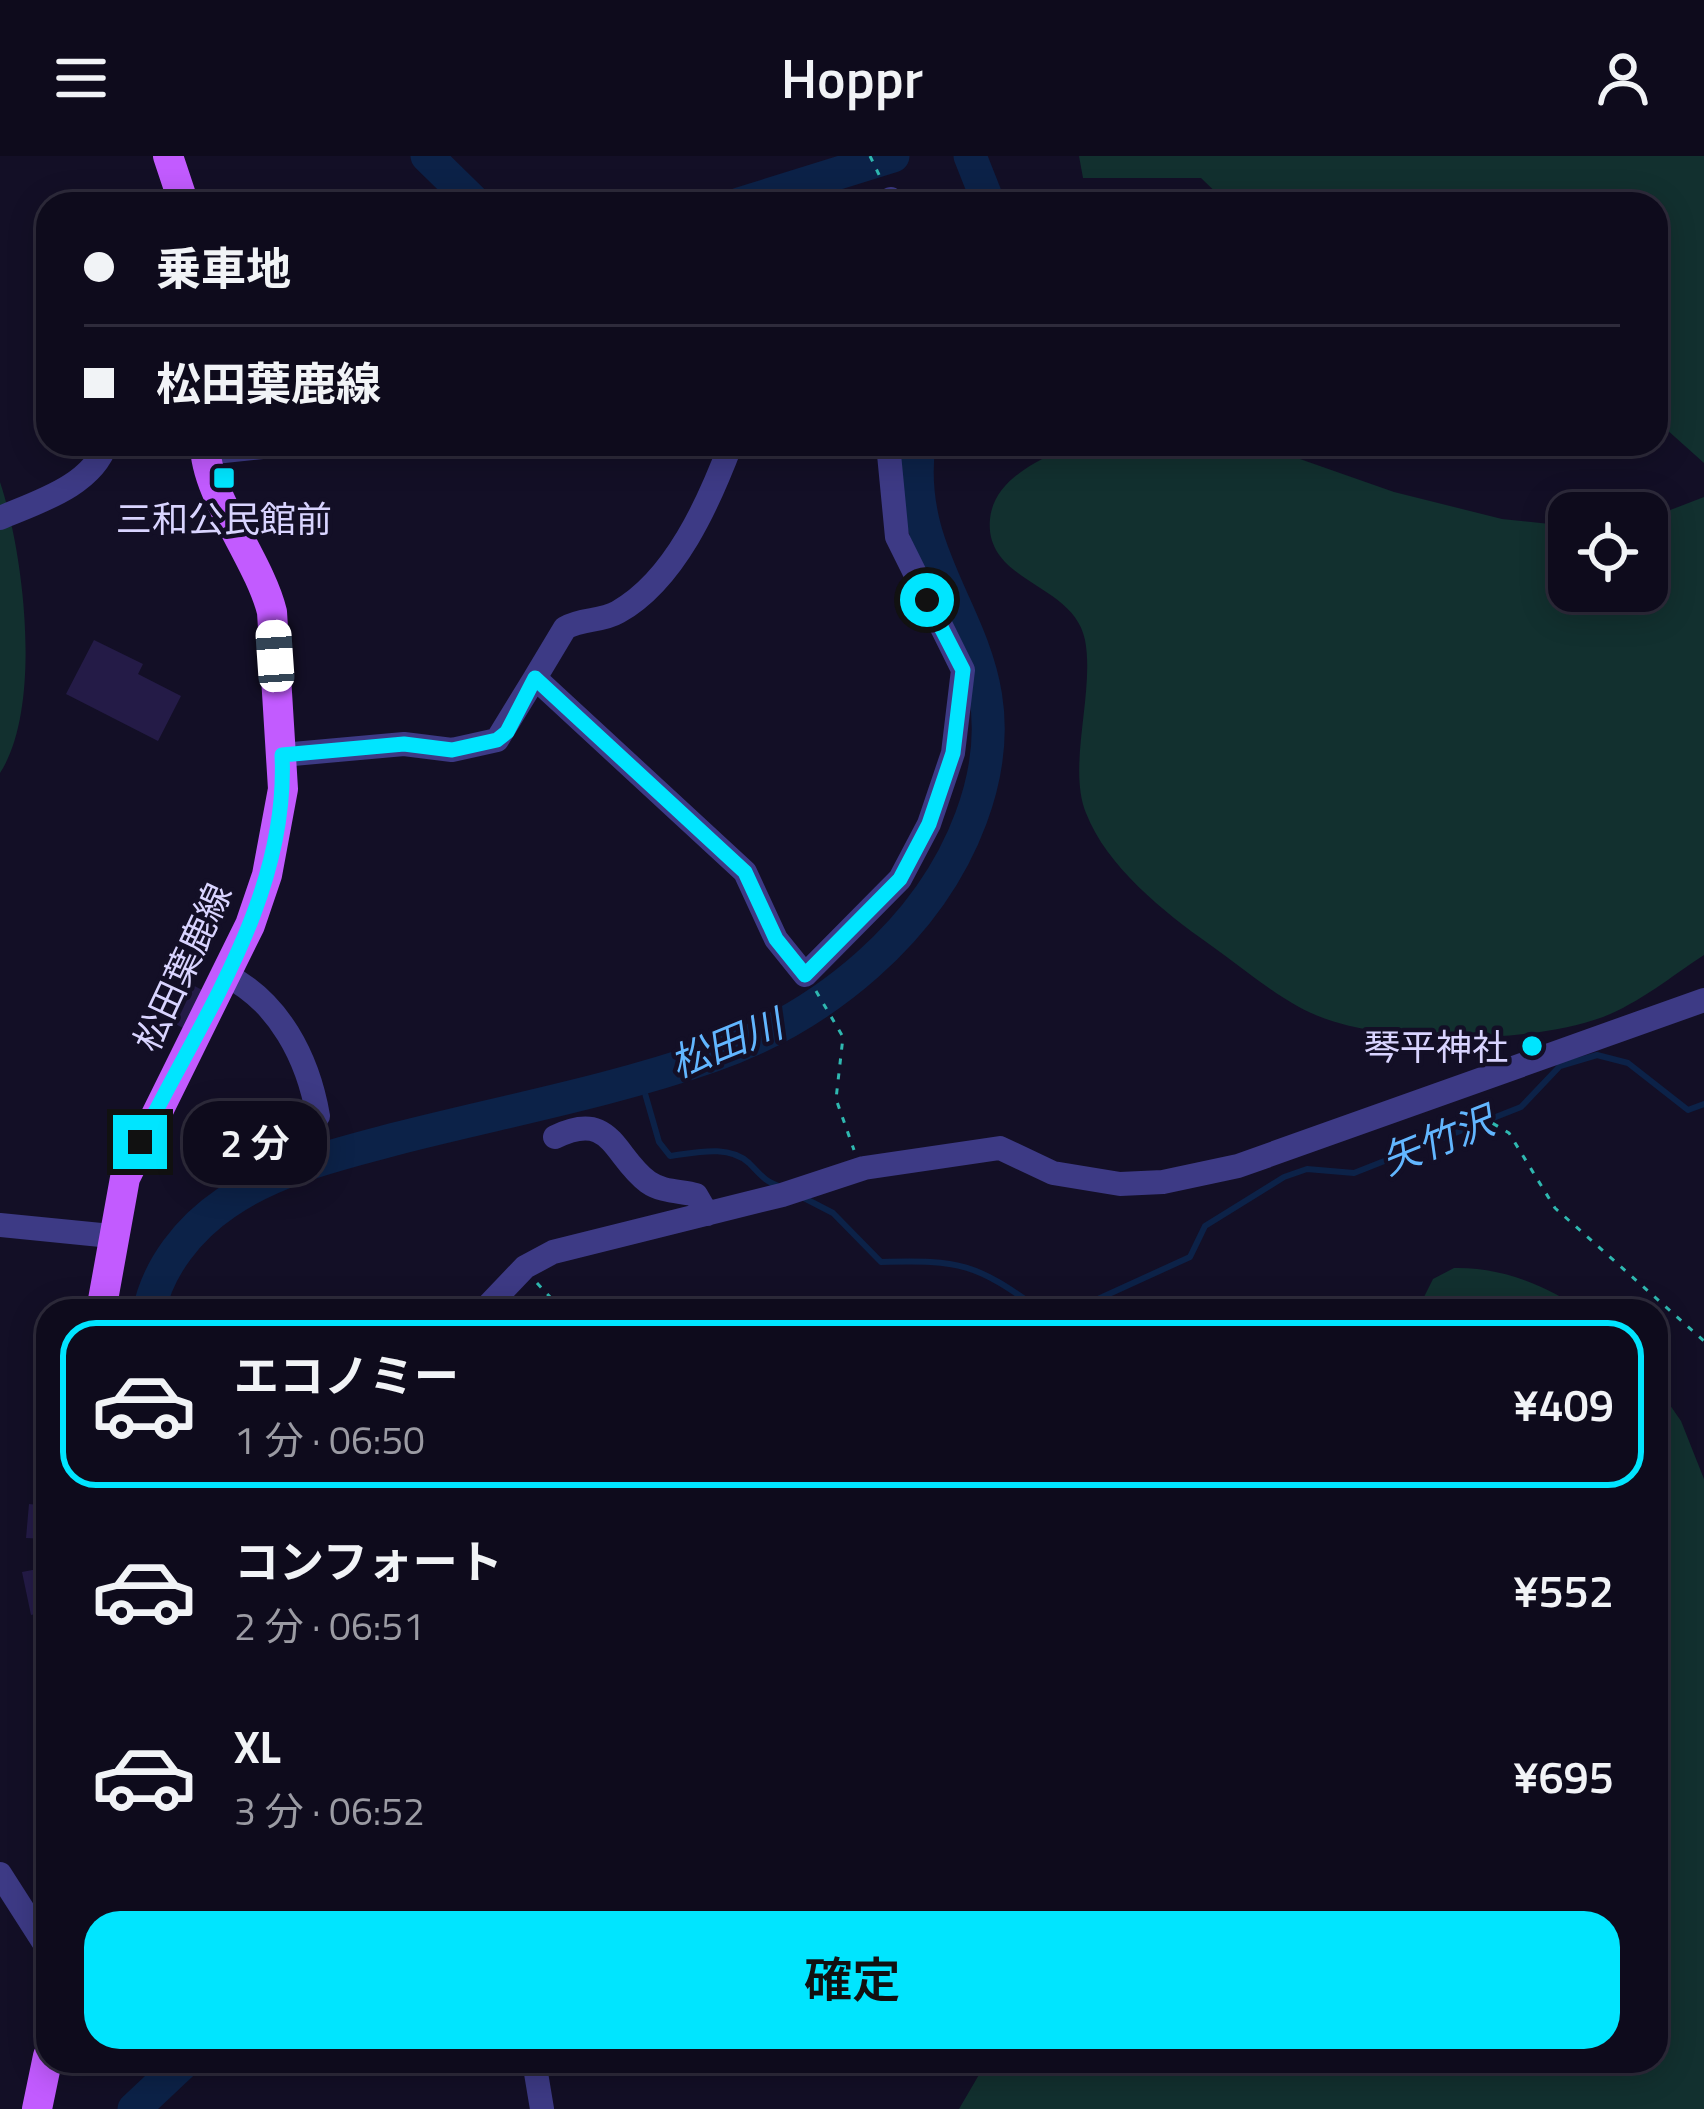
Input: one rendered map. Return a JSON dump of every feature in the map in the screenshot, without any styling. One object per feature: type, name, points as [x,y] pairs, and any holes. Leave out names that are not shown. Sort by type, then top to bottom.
[{"type":"main road","points":[[168,156],[180,192]]},
{"type":"main road","name":"松田葉鹿線","points":[[103,1299],[111,1236],[140,1142],[226,975],[268,875],[284,789],[265,584],[209,456]]},
{"type":"main road","points":[[37,2109],[44,2073]]},
{"type":"street","points":[[0,518],[78,480],[102,456]]},
{"type":"street","points":[[282,755],[404,744],[452,750],[497,740],[507,732],[565,628],[622,610],[670,562],[692,530],[725,456]]},
{"type":"street","points":[[535,678],[745,872],[776,939],[805,975],[900,879],[929,824],[956,738],[963,670],[897,537],[889,456]]},
{"type":"street","points":[[226,975],[270,1004],[312,1083],[318,1116]]},
{"type":"street","points":[[495,1299],[523,1270],[553,1252],[864,1168],[1000,1148],[1074,1178],[1120,1184],[1163,1182],[1238,1166],[1704,1000]]},
{"type":"street","points":[[555,1137],[584,1127],[599,1131],[650,1183],[700,1197],[707,1214]]},
{"type":"street","points":[[0,1225],[111,1236]]},
{"type":"street","points":[[0,1874],[36,1930]]},
{"type":"street","points":[[536,2073],[542,2109]]},
{"type":"path","points":[[870,156],[888,192]]},
{"type":"path","points":[[805,975],[843,1037],[837,1108],[864,1168]]},
{"type":"path","points":[[1440,1091],[1509,1133],[1555,1208],[1657,1299]]},
{"type":"path","points":[[523,1270],[551,1299]]},
{"type":"path","points":[[1668,1309],[1704,1341]]},
{"type":"green space","points":[[1079,156],[1704,156],[1704,463],[1668,431],[1668,192],[1216,192],[1201,178],[1083,178]]},
{"type":"green space","points":[[1048,456],[1291,456],[1394,492],[1502,519],[1548,524],[1548,612],[1668,612],[1668,511],[1704,497],[1704,955],[1603,1017],[1492,1037],[1449,1038],[1366,1029],[1299,1007],[1265,985],[1138,887],[1095,833],[1079,773],[1087,682],[1085,640],[1065,606],[1015,570],[992,540],[993,505],[1010,481]]},
{"type":"green space","points":[[0,482],[22,588],[25,671],[22,710],[0,773]]},
{"type":"green space","points":[[1454,1268],[1489,1271],[1522,1279],[1564,1299],[1423,1299],[1433,1279]]},
{"type":"green space","points":[[1668,1402],[1681,1421],[1704,1479],[1704,2109],[959,2109],[980,2073],[1668,2073]]},
{"type":"building","points":[[94,640],[143,664],[138,674],[181,696],[158,741],[66,694]]},
{"type":"building","points":[[185,981],[204,991],[185,1029],[166,1019]]},
{"type":"building","points":[[29,1504],[36,1505],[36,1538],[26,1538]]},
{"type":"building","points":[[36,1569],[36,1614],[31,1615],[22,1572]]},
{"type":"waterway","name":"松田川","points":[[427,156],[464,192]]},
{"type":"waterway","name":"松田川","points":[[778,192],[893,156]]},
{"type":"waterway","name":"松田川","points":[[970,156],[984,192]]},
{"type":"waterway","name":"松田川","points":[[152,1299],[168,1264],[200,1224],[265,1181],[351,1151],[594,1091],[712,1056],[753,1039],[832,993],[900,933],[952,859],[971,818],[986,759],[987,708],[978,663],[928,540],[918,495],[919,456]]},
{"type":"waterway","name":"矢竹沢","points":[[1098,1299],[1190,1257],[1205,1226],[1284,1177],[1307,1169],[1354,1173],[1521,1107],[1560,1066],[1597,1055],[1628,1063],[1688,1110],[1704,1104]]},
{"type":"waterway","name":"矢竹沢","points":[[640,1076],[659,1142],[670,1156],[731,1153],[781,1187]]},
{"type":"waterway","name":"矢竹沢","points":[[804,1198],[833,1213],[881,1262],[966,1268],[1024,1299]]},
{"type":"waterway","name":"松田川","points":[[134,2109],[172,2073]]},
{"type":"place","name":"三和公民館前","points":[[224,478]]},
{"type":"place","name":"琴平神社","points":[[1532,1046]]},
{"type":"route","points":[[140,1142],[260,900],[284,789],[282,755],[404,744],[452,750],[497,740],[507,732],[535,678],[745,872],[776,939],[805,975],[900,879],[929,824],[953,753],[963,670],[927,600]]}]
